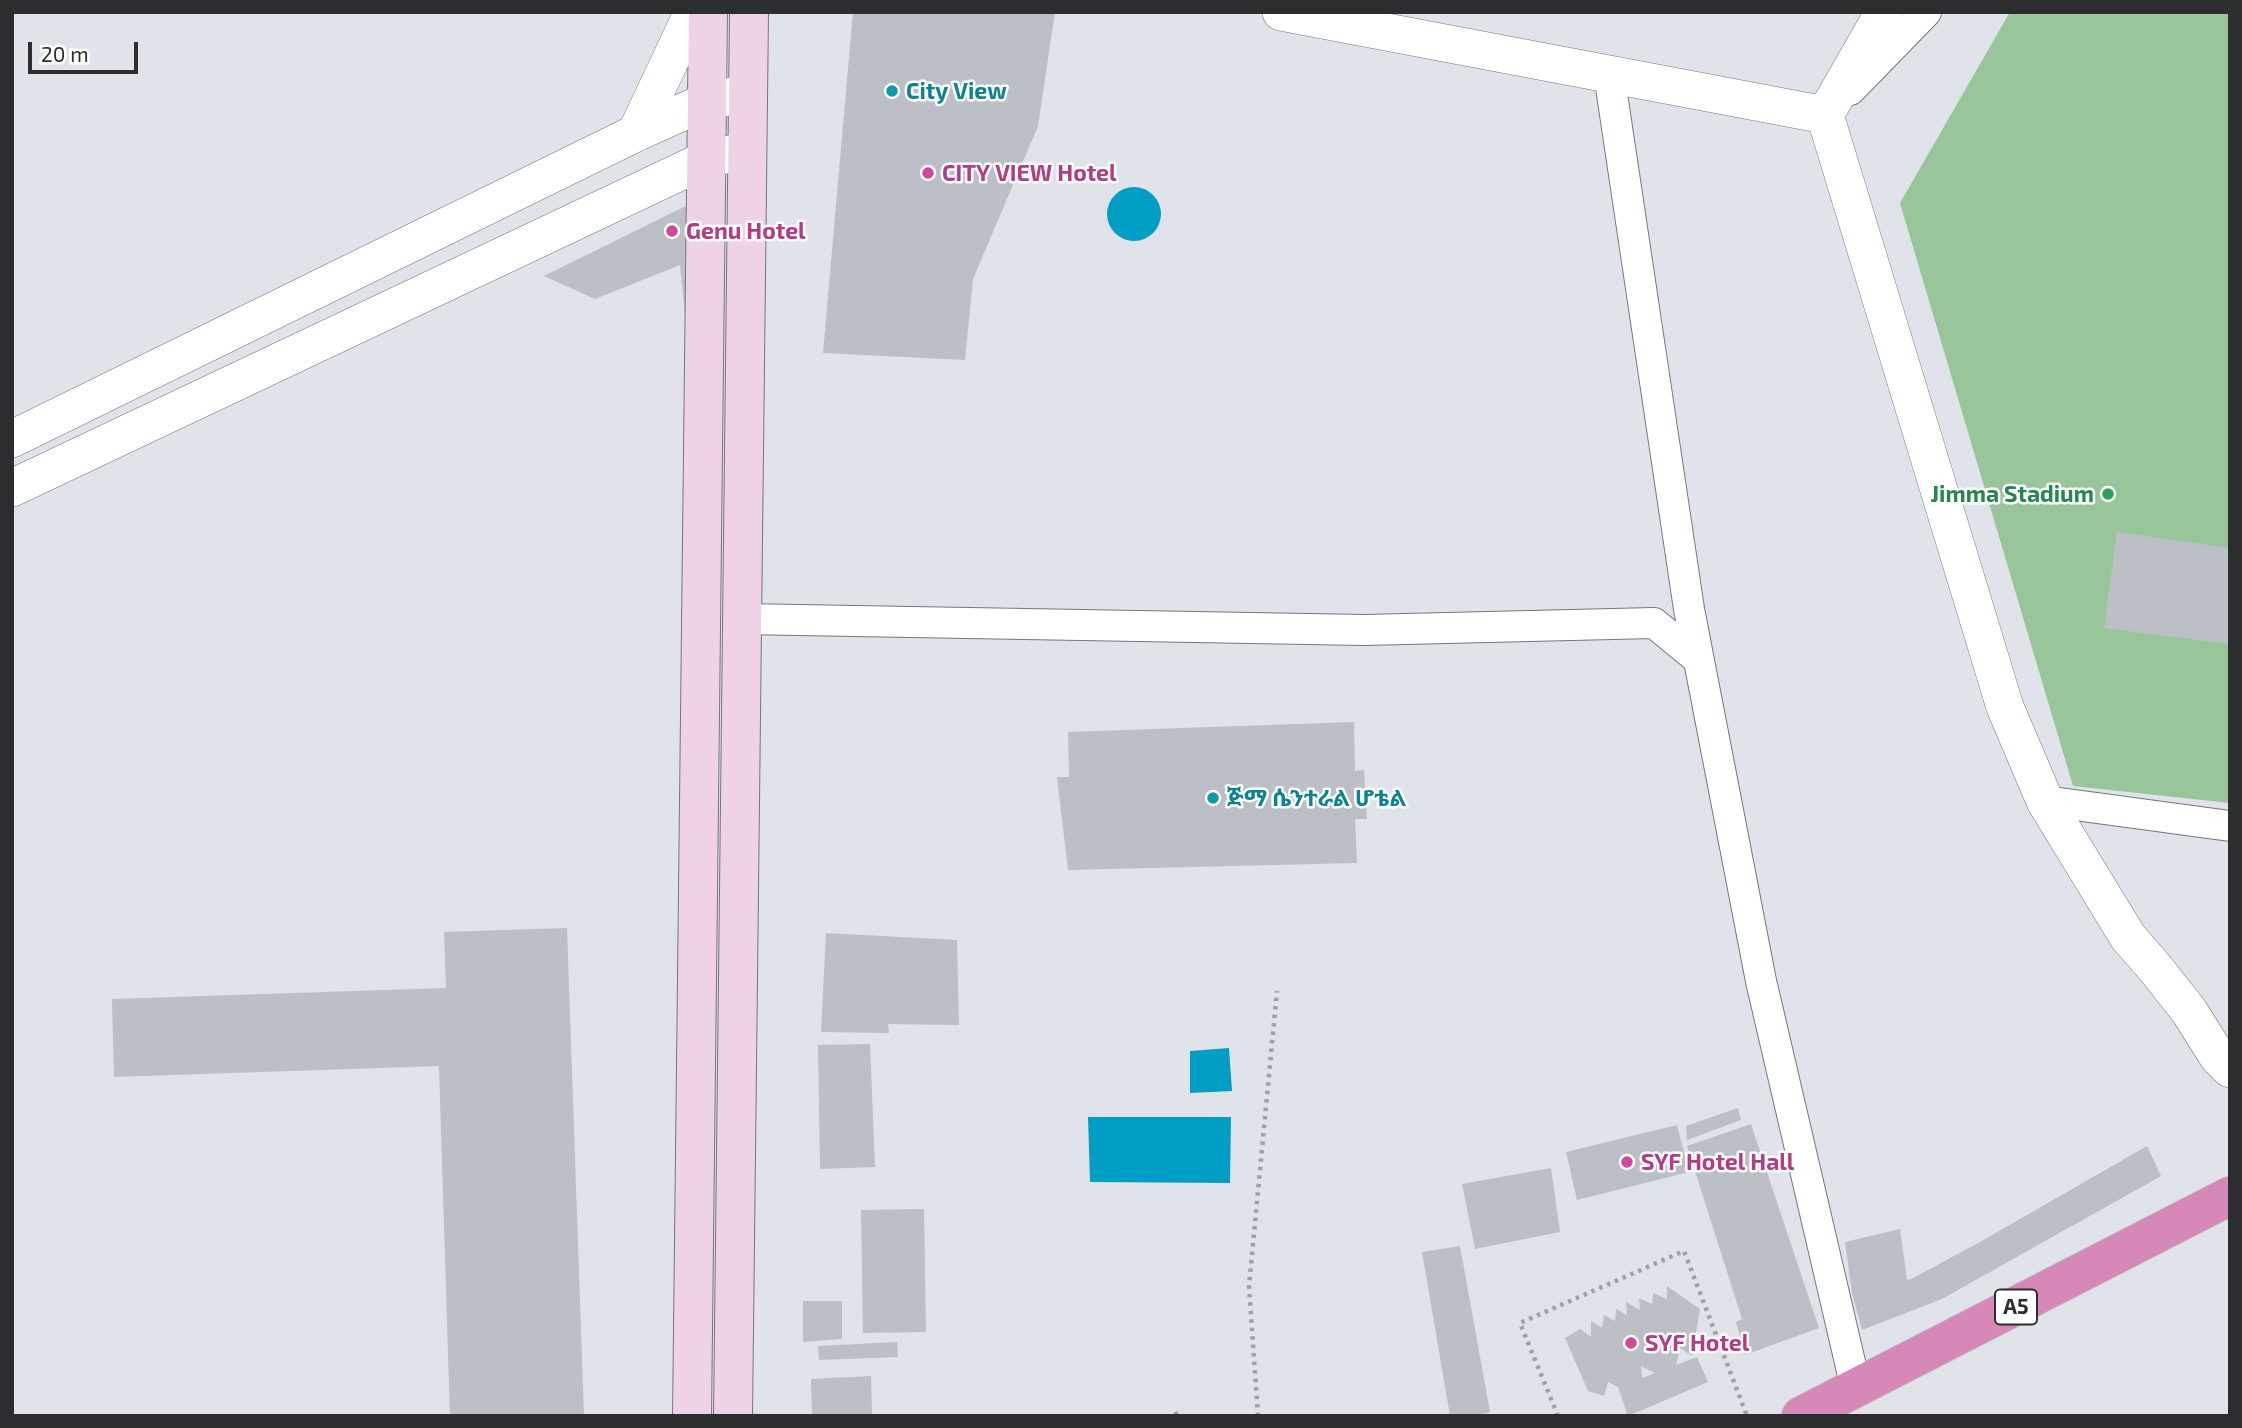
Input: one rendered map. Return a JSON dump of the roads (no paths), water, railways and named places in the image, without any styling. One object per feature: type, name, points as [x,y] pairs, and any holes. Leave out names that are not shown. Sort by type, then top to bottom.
[{"type":"highway","name":"A5","points":[[1801,1416],[2230,1196]]},
{"type":"main road","points":[[692,1416],[708,12]]},
{"type":"main road","points":[[733,1416],[749,12]]},
{"type":"street","points":[[636,133],[693,12]]},
{"type":"street","points":[[1281,12],[1825,115]]},
{"type":"street","points":[[1884,12],[1825,115],[2005,707],[2045,801],[2128,937],[2189,1011],[2218,1057],[2230,1069]]},
{"type":"street","points":[[1825,115],[1926,12]]},
{"type":"street","points":[[1609,74],[1689,609],[1761,981],[1856,1388]]},
{"type":"street","points":[[12,439],[636,133],[707,101],[748,93]]},
{"type":"street","points":[[12,488],[707,159],[748,151]]},
{"type":"street","points":[[742,619],[1364,630],[1654,623],[1699,660]]},
{"type":"street","points":[[2045,801],[2230,826]]},
{"type":"water","points":[[1134,187],[1153,195],[1161,214],[1153,233],[1134,241],[1115,233],[1107,214],[1115,195]]},
{"type":"water","points":[[1229,1048],[1232,1091],[1190,1093],[1190,1051]]},
{"type":"water","points":[[1088,1117],[1231,1117],[1230,1183],[1090,1182]]},
{"type":"place","name":"City View","points":[[892,91]]},
{"type":"place","name":"CITY VIEW Hotel","points":[[928,173]]},
{"type":"place","name":"Genu Hotel","points":[[672,231]]},
{"type":"place","name":"Jimma Stadium","points":[[2108,494]]},
{"type":"place","name":"ጅማ ሴንተራል ሆቴል","points":[[1213,798]]},
{"type":"place","name":"SYF Hotel Hall","points":[[1627,1162]]},
{"type":"place","name":"SYF Hotel","points":[[1631,1343]]}]
